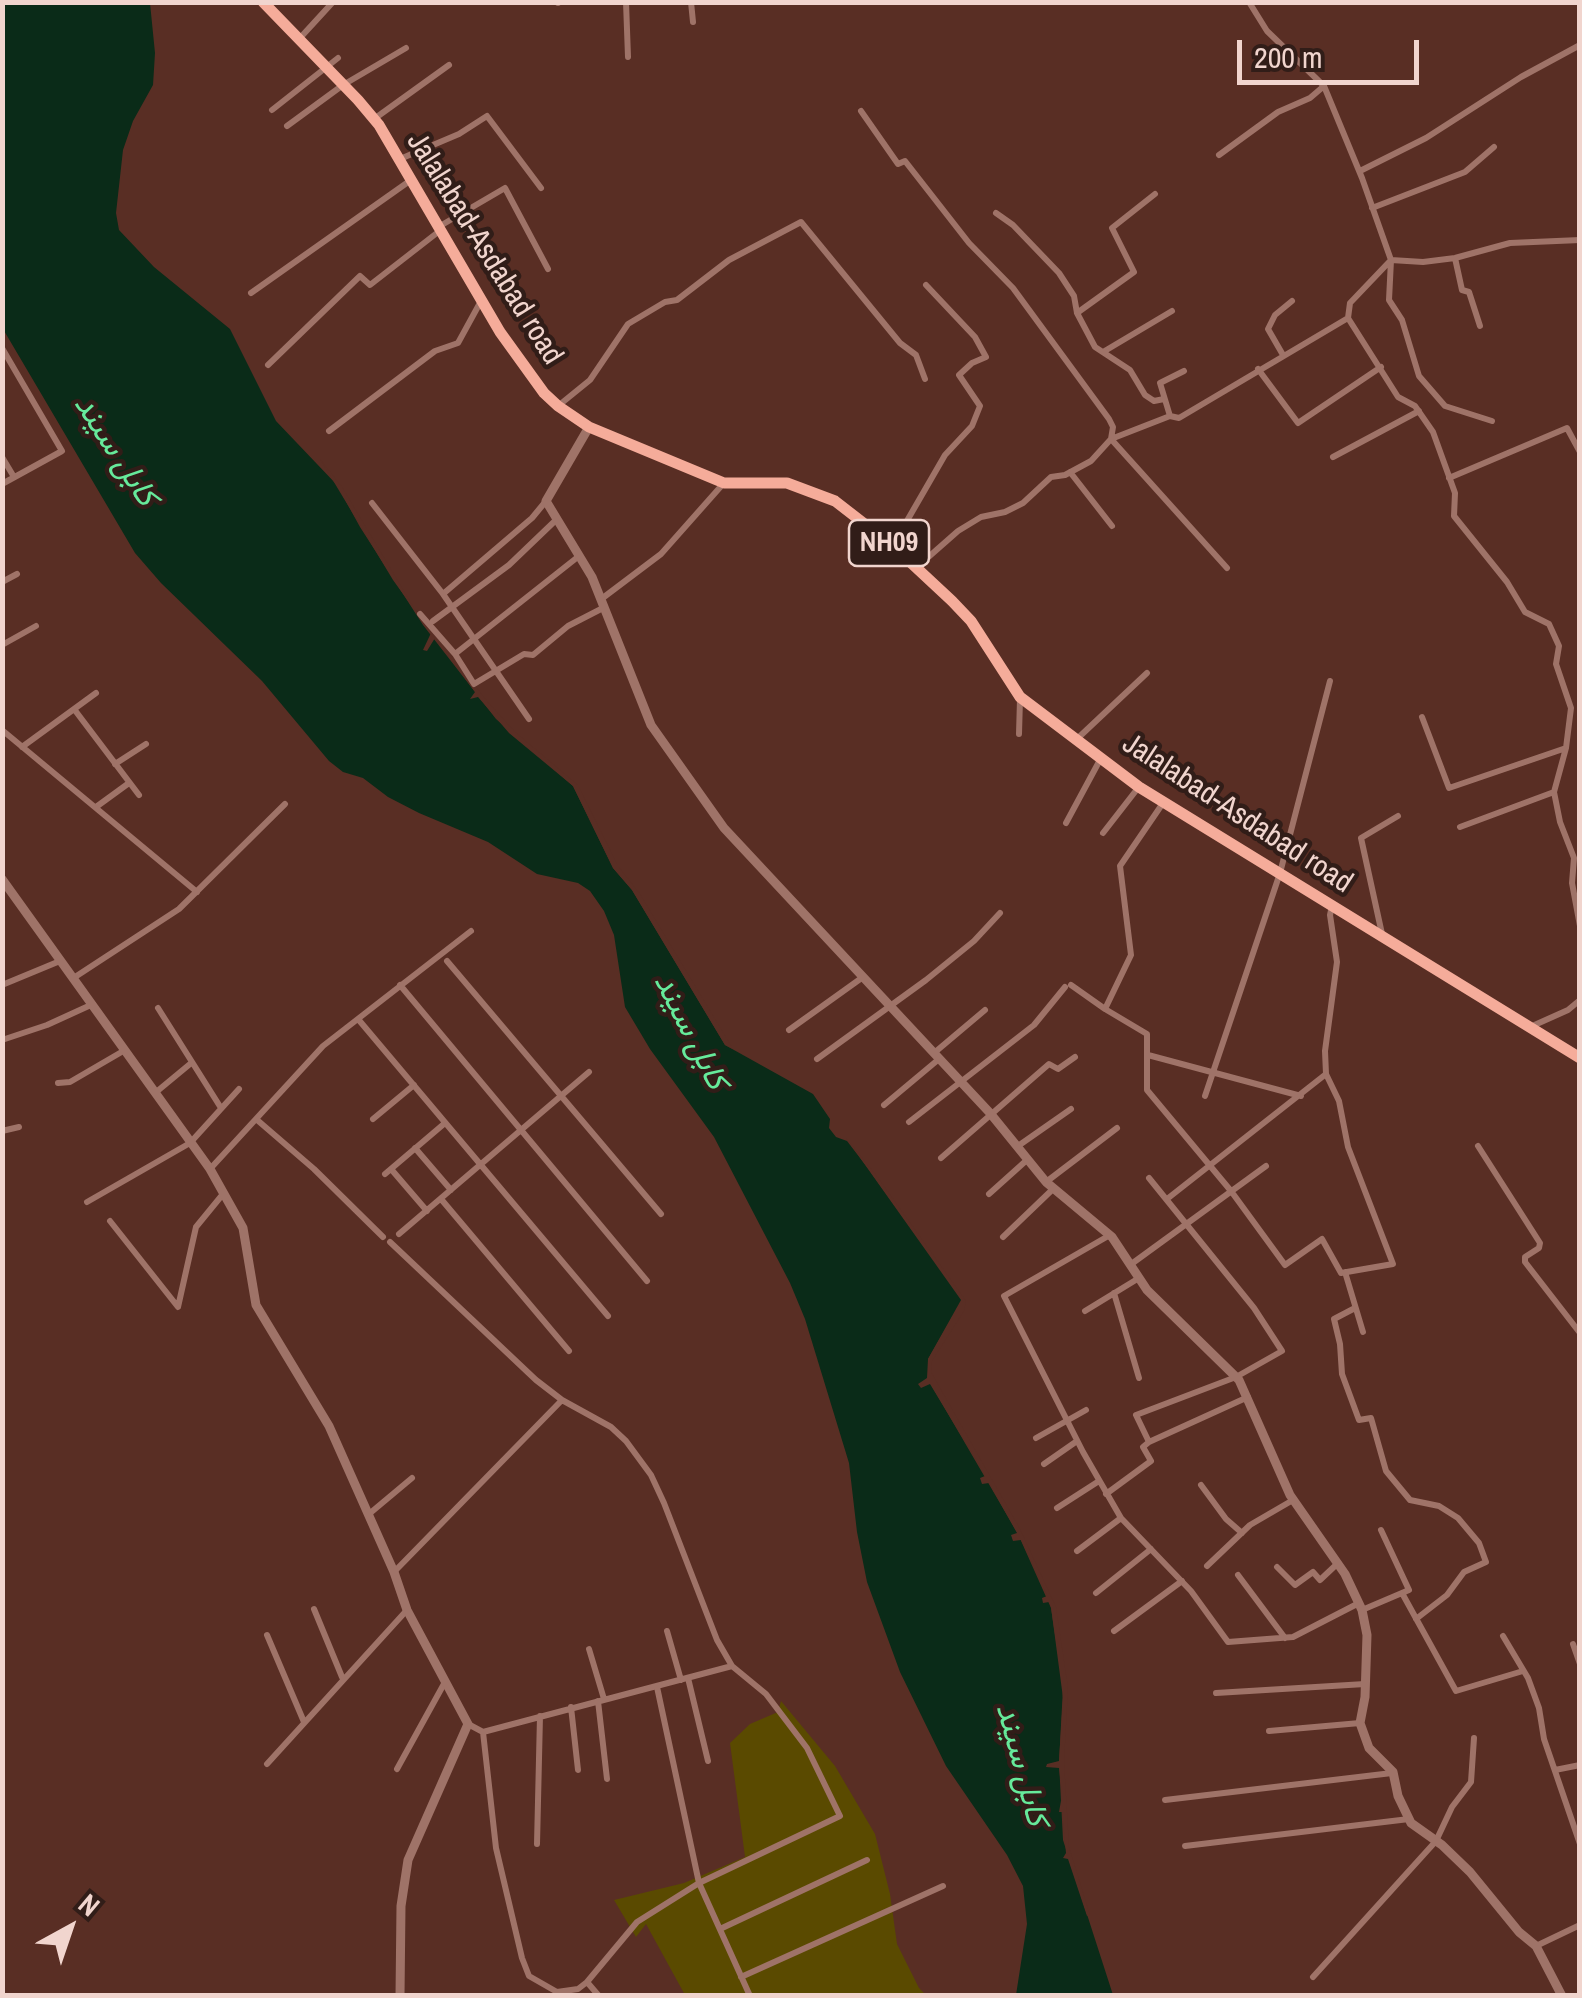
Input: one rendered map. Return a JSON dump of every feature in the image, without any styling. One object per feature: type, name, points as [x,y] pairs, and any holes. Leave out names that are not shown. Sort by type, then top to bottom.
[{"type":"main road","name":"Jalalabad-Asdabad road","points":[[263,2],[374,120],[500,332],[558,406],[588,427],[724,484],[752,481],[804,487],[835,501],[892,546],[971,622],[1020,697],[1139,787],[1580,1058]]},
{"type":"street","points":[[299,39],[333,2]]},
{"type":"street","points":[[626,2],[628,58]]},
{"type":"street","points":[[691,2],[693,22]]},
{"type":"street","points":[[1249,2],[1267,31],[1324,86],[1391,260],[1389,300],[1402,320],[1419,376],[1445,406],[1492,421]]},
{"type":"street","points":[[1359,171],[1426,138],[1580,45]]},
{"type":"street","points":[[287,126],[343,85],[406,48]]},
{"type":"street","points":[[272,110],[338,58]]},
{"type":"street","points":[[374,120],[449,65]]},
{"type":"street","points":[[1219,154],[1278,112],[1310,98],[1324,86]]},
{"type":"street","points":[[861,111],[898,164],[905,161],[969,243],[1013,288],[1110,419],[1111,439]]},
{"type":"street","points":[[400,159],[459,134],[487,116],[541,188]]},
{"type":"street","points":[[1372,208],[1465,172],[1494,146]]},
{"type":"street","points":[[251,293],[412,179]]},
{"type":"street","points":[[268,365],[360,276],[370,285],[440,228],[504,188],[548,269]]},
{"type":"street","points":[[1077,313],[1134,272],[1112,228],[1156,194]]},
{"type":"street","points":[[996,213],[1013,225],[1059,273],[1074,296],[1077,313],[1095,347],[1130,370],[1145,395],[1154,401],[1164,399]]},
{"type":"street","points":[[558,406],[590,380],[628,324],[665,302],[677,300],[730,260],[802,222],[900,343],[916,356],[925,379]]},
{"type":"street","points":[[1579,241],[1510,243],[1423,262],[1391,260],[1350,303],[1348,318],[1398,396],[1419,411],[1433,432],[1455,493],[1454,516],[1506,582],[1524,612],[1549,624],[1559,646],[1556,664],[1572,708],[1554,792],[1574,858],[1572,883],[1580,926]]},
{"type":"street","points":[[1455,258],[1462,290],[1469,292],[1480,326]]},
{"type":"street","points":[[892,546],[946,454],[972,426],[980,406],[960,375],[972,363],[986,357],[975,338],[926,286]]},
{"type":"street","points":[[329,431],[434,350],[458,343],[482,300]]},
{"type":"street","points":[[1283,356],[1268,329],[1275,315],[1292,301]]},
{"type":"street","points":[[1102,352],[1172,312]]},
{"type":"street","points":[[915,569],[981,516],[1005,512],[1023,503],[1052,477],[1091,461],[1111,439],[1170,416],[1179,418],[1348,318]]},
{"type":"street","points":[[2,348],[62,451],[2,484]]},
{"type":"street","points":[[1258,369],[1298,423],[1381,368]]},
{"type":"street","points":[[1170,416],[1160,383],[1184,371]]},
{"type":"street","points":[[1334,457],[1419,411]]},
{"type":"street","points":[[443,594],[532,518],[546,501],[588,427]]},
{"type":"street","points":[[1449,478],[1568,428],[1580,452]]},
{"type":"street","points":[[1111,439],[1226,568]]},
{"type":"street","points":[[2,457],[14,477]]},
{"type":"street","points":[[1070,472],[1112,526]]},
{"type":"street","points":[[420,614],[455,654],[474,684],[524,654],[532,656],[602,604],[661,554],[724,484]]},
{"type":"street","points":[[546,501],[602,604],[651,725],[724,828],[990,1112],[1050,1186],[1110,1236],[1140,1278],[1236,1377],[1293,1500],[1360,1606],[1367,1634],[1360,1723],[1369,1748],[1393,1772],[1398,1796],[1409,1818],[1470,1872],[1519,1932],[1536,1946],[1562,1996]]},
{"type":"street","points":[[372,503],[443,594],[529,718]]},
{"type":"street","points":[[434,621],[509,565],[557,519]]},
{"type":"street","points":[[455,654],[579,556]]},
{"type":"street","points":[[2,582],[17,574]]},
{"type":"street","points":[[2,645],[36,626]]},
{"type":"street","points":[[1078,738],[1147,673]]},
{"type":"street","points":[[1205,1096],[1280,873],[1330,682]]},
{"type":"street","points":[[22,748],[96,693]]},
{"type":"street","points":[[1019,734],[1020,697]]},
{"type":"street","points":[[74,709],[138,795]]},
{"type":"street","points":[[1422,717],[1449,788],[1566,748]]},
{"type":"street","points":[[2,730],[197,892]]},
{"type":"street","points":[[115,764],[146,744]]},
{"type":"street","points":[[1066,823],[1102,757]]},
{"type":"street","points":[[96,808],[129,783]]},
{"type":"street","points":[[1103,832],[1139,787]]},
{"type":"street","points":[[1460,827],[1554,792]]},
{"type":"street","points":[[1104,1008],[1131,956],[1120,866],[1163,803]]},
{"type":"street","points":[[75,977],[178,909],[285,804]]},
{"type":"street","points":[[1382,936],[1361,838],[1398,816]]},
{"type":"street","points":[[2,879],[75,977],[224,1194],[242,1228],[256,1305],[329,1426],[407,1610],[468,1724],[483,1732],[732,1666]]},
{"type":"street","points":[[960,1081],[909,1122],[1025,1025],[1034,1026],[1068,986],[1147,1034],[1147,1090],[1232,1192],[1286,1265],[1322,1239],[1342,1273],[1393,1264],[1348,1147],[1339,1100],[1326,1074],[1324,1051],[1337,962],[1332,906]]},
{"type":"street","points":[[817,1059],[974,940],[1000,913]]},
{"type":"street","points":[[210,1170],[322,1046],[470,930]]},
{"type":"street","points":[[2,985],[62,960]]},
{"type":"street","points":[[447,962],[661,1214]]},
{"type":"street","points":[[790,1030],[863,977]]},
{"type":"street","points":[[400,985],[647,1282]]},
{"type":"street","points":[[1529,1028],[1580,1000]]},
{"type":"street","points":[[2,1040],[93,1004]]},
{"type":"street","points":[[158,1008],[221,1108]]},
{"type":"street","points":[[884,1105],[985,1010]]},
{"type":"street","points":[[358,1018],[608,1316]]},
{"type":"street","points":[[58,1083],[70,1082],[125,1050]]},
{"type":"street","points":[[1148,1055],[1301,1096]]},
{"type":"street","points":[[941,1158],[1049,1064],[1058,1069],[1074,1057]]},
{"type":"street","points":[[156,1093],[190,1064]]},
{"type":"street","points":[[399,1234],[590,1072]]},
{"type":"street","points":[[1167,1199],[1326,1074]]},
{"type":"street","points":[[374,1119],[414,1086]]},
{"type":"street","points":[[87,1202],[190,1142],[239,1089]]},
{"type":"street","points":[[1018,1146],[1071,1109]]},
{"type":"street","points":[[256,1118],[498,1348],[562,1400],[611,1427],[651,1475],[717,1640],[732,1666],[766,1694],[807,1748],[840,1816],[699,1883],[636,1922],[586,1982],[568,1992],[546,1988],[530,1976],[522,1958],[496,1848],[483,1732]]},
{"type":"street","points":[[427,1211],[388,1171],[445,1123]]},
{"type":"street","points":[[2,1131],[19,1127]]},
{"type":"street","points":[[1003,1237],[1050,1186],[1117,1128]]},
{"type":"street","points":[[1478,1146],[1540,1243],[1525,1257],[1525,1262],[1580,1333]]},
{"type":"street","points":[[416,1148],[451,1190]]},
{"type":"street","points":[[989,1194],[1028,1160]]},
{"type":"street","points":[[1130,1265],[1266,1166]]},
{"type":"street","points":[[1149,1178],[1254,1308],[1282,1351],[1236,1377],[1136,1415],[1149,1442]]},
{"type":"street","points":[[110,1220],[178,1306],[196,1227],[224,1194]]},
{"type":"street","points":[[441,1199],[569,1351]]},
{"type":"street","points":[[1110,1236],[1004,1296],[1077,1442],[1121,1518],[1182,1581],[1228,1642],[1293,1637],[1360,1606],[1410,1590],[1381,1530]]},
{"type":"street","points":[[1345,1272],[1362,1332]]},
{"type":"street","points":[[1085,1311],[1140,1278]]},
{"type":"street","points":[[1114,1293],[1139,1378]]},
{"type":"street","points":[[1355,1308],[1334,1319],[1342,1374],[1359,1420],[1372,1418],[1386,1471],[1410,1500],[1439,1506],[1458,1518],[1479,1542],[1486,1562],[1464,1572],[1448,1596],[1416,1620]]},
{"type":"street","points":[[1106,1494],[1152,1461],[1144,1446],[1149,1442],[1248,1398]]},
{"type":"street","points":[[394,1572],[562,1400]]},
{"type":"street","points":[[1036,1438],[1086,1410]]},
{"type":"street","points":[[1044,1464],[1077,1442]]},
{"type":"street","points":[[369,1514],[412,1478]]},
{"type":"street","points":[[1058,1508],[1099,1481]]},
{"type":"street","points":[[1201,1485],[1226,1519],[1242,1533]]},
{"type":"street","points":[[1207,1566],[1242,1533],[1293,1500]]},
{"type":"street","points":[[1077,1551],[1121,1518]]},
{"type":"street","points":[[1096,1593],[1151,1549]]},
{"type":"street","points":[[1277,1568],[1295,1585],[1313,1572],[1320,1580],[1337,1564]]},
{"type":"street","points":[[1238,1575],[1285,1638]]},
{"type":"street","points":[[1114,1632],[1182,1581]]},
{"type":"street","points":[[1402,1594],[1456,1691],[1523,1671]]},
{"type":"street","points":[[314,1609],[343,1678]]},
{"type":"street","points":[[267,1764],[407,1610]]},
{"type":"street","points":[[666,1631],[708,1761]]},
{"type":"street","points":[[267,1635],[304,1722]]},
{"type":"street","points":[[1503,1636],[1539,1708],[1580,1844]]},
{"type":"street","points":[[1573,1644],[1580,1664]]},
{"type":"street","points":[[589,1649],[601,1700],[607,1779]]},
{"type":"street","points":[[397,1769],[446,1681]]},
{"type":"street","points":[[1216,1693],[1365,1684]]},
{"type":"street","points":[[657,1687],[699,1883],[750,1996]]},
{"type":"street","points":[[571,1707],[578,1770]]},
{"type":"street","points":[[538,1844],[540,1716]]},
{"type":"street","points":[[1269,1731],[1360,1723]]},
{"type":"street","points":[[400,1996],[401,1906],[408,1860],[468,1724]]},
{"type":"street","points":[[1313,1977],[1436,1841],[1452,1807],[1471,1782],[1474,1738]]},
{"type":"street","points":[[1555,1770],[1580,1765]]},
{"type":"street","points":[[1165,1800],[1393,1772]]},
{"type":"street","points":[[1185,1846],[1409,1818]]},
{"type":"street","points":[[720,1929],[868,1860]]},
{"type":"street","points":[[742,1977],[944,1886]]},
{"type":"street","points":[[1536,1946],[1580,1926]]},
{"type":"street","points":[[586,1982],[599,1996]]},
{"type":"shaded area","points":[[781,1701],[835,1766],[875,1834],[897,1944],[926,1995],[685,1995],[646,1924],[636,1937],[614,1900],[684,1883],[745,1857],[730,1743],[750,1724],[778,1712]]},
{"type":"water","name":"کابل سيند","points":[[3,3],[150,3],[155,53],[153,85],[133,121],[123,150],[116,213],[119,230],[154,267],[230,329],[276,421],[337,485],[423,625],[496,719],[573,786],[613,868],[632,890],[725,1045],[813,1094],[830,1119],[829,1128],[836,1137],[847,1141],[962,1300],[928,1359],[930,1383],[1018,1534],[1051,1608],[1063,1688],[1059,1762],[1063,1840],[1113,1995],[1016,1995],[1027,1924],[1023,1886],[1007,1855],[946,1766],[900,1672],[867,1582],[849,1463],[805,1319],[714,1137],[650,1049],[625,1007],[614,935],[604,911],[590,891],[578,883],[537,874],[488,842],[419,813],[329,761],[262,681],[135,553],[3,329]]},
{"type":"pier","points":[[320,459],[342,487],[414,608],[487,701],[515,732],[578,785],[618,866],[640,894],[733,1049],[725,1045],[632,890],[613,868],[573,786],[509,733],[478,697],[470,699],[475,692],[435,638],[427,651],[423,650],[431,633],[393,580]]},
{"type":"pier","points":[[846,1138],[966,1301],[964,1311],[932,1361],[931,1372],[1020,1529],[1056,1607],[1068,1688],[1064,1762],[1069,1847],[1090,1915],[1087,1916],[1068,1859],[1063,1858],[1066,1853],[1059,1812],[1059,1768],[1046,1767],[1059,1761],[1063,1698],[1051,1607],[1049,1602],[1043,1603],[1042,1598],[1047,1596],[1021,1540],[1013,1541],[1011,1535],[1017,1533],[989,1483],[982,1484],[980,1478],[985,1476],[979,1465],[930,1384],[921,1388],[918,1384],[927,1378],[928,1359],[961,1300]]}]
